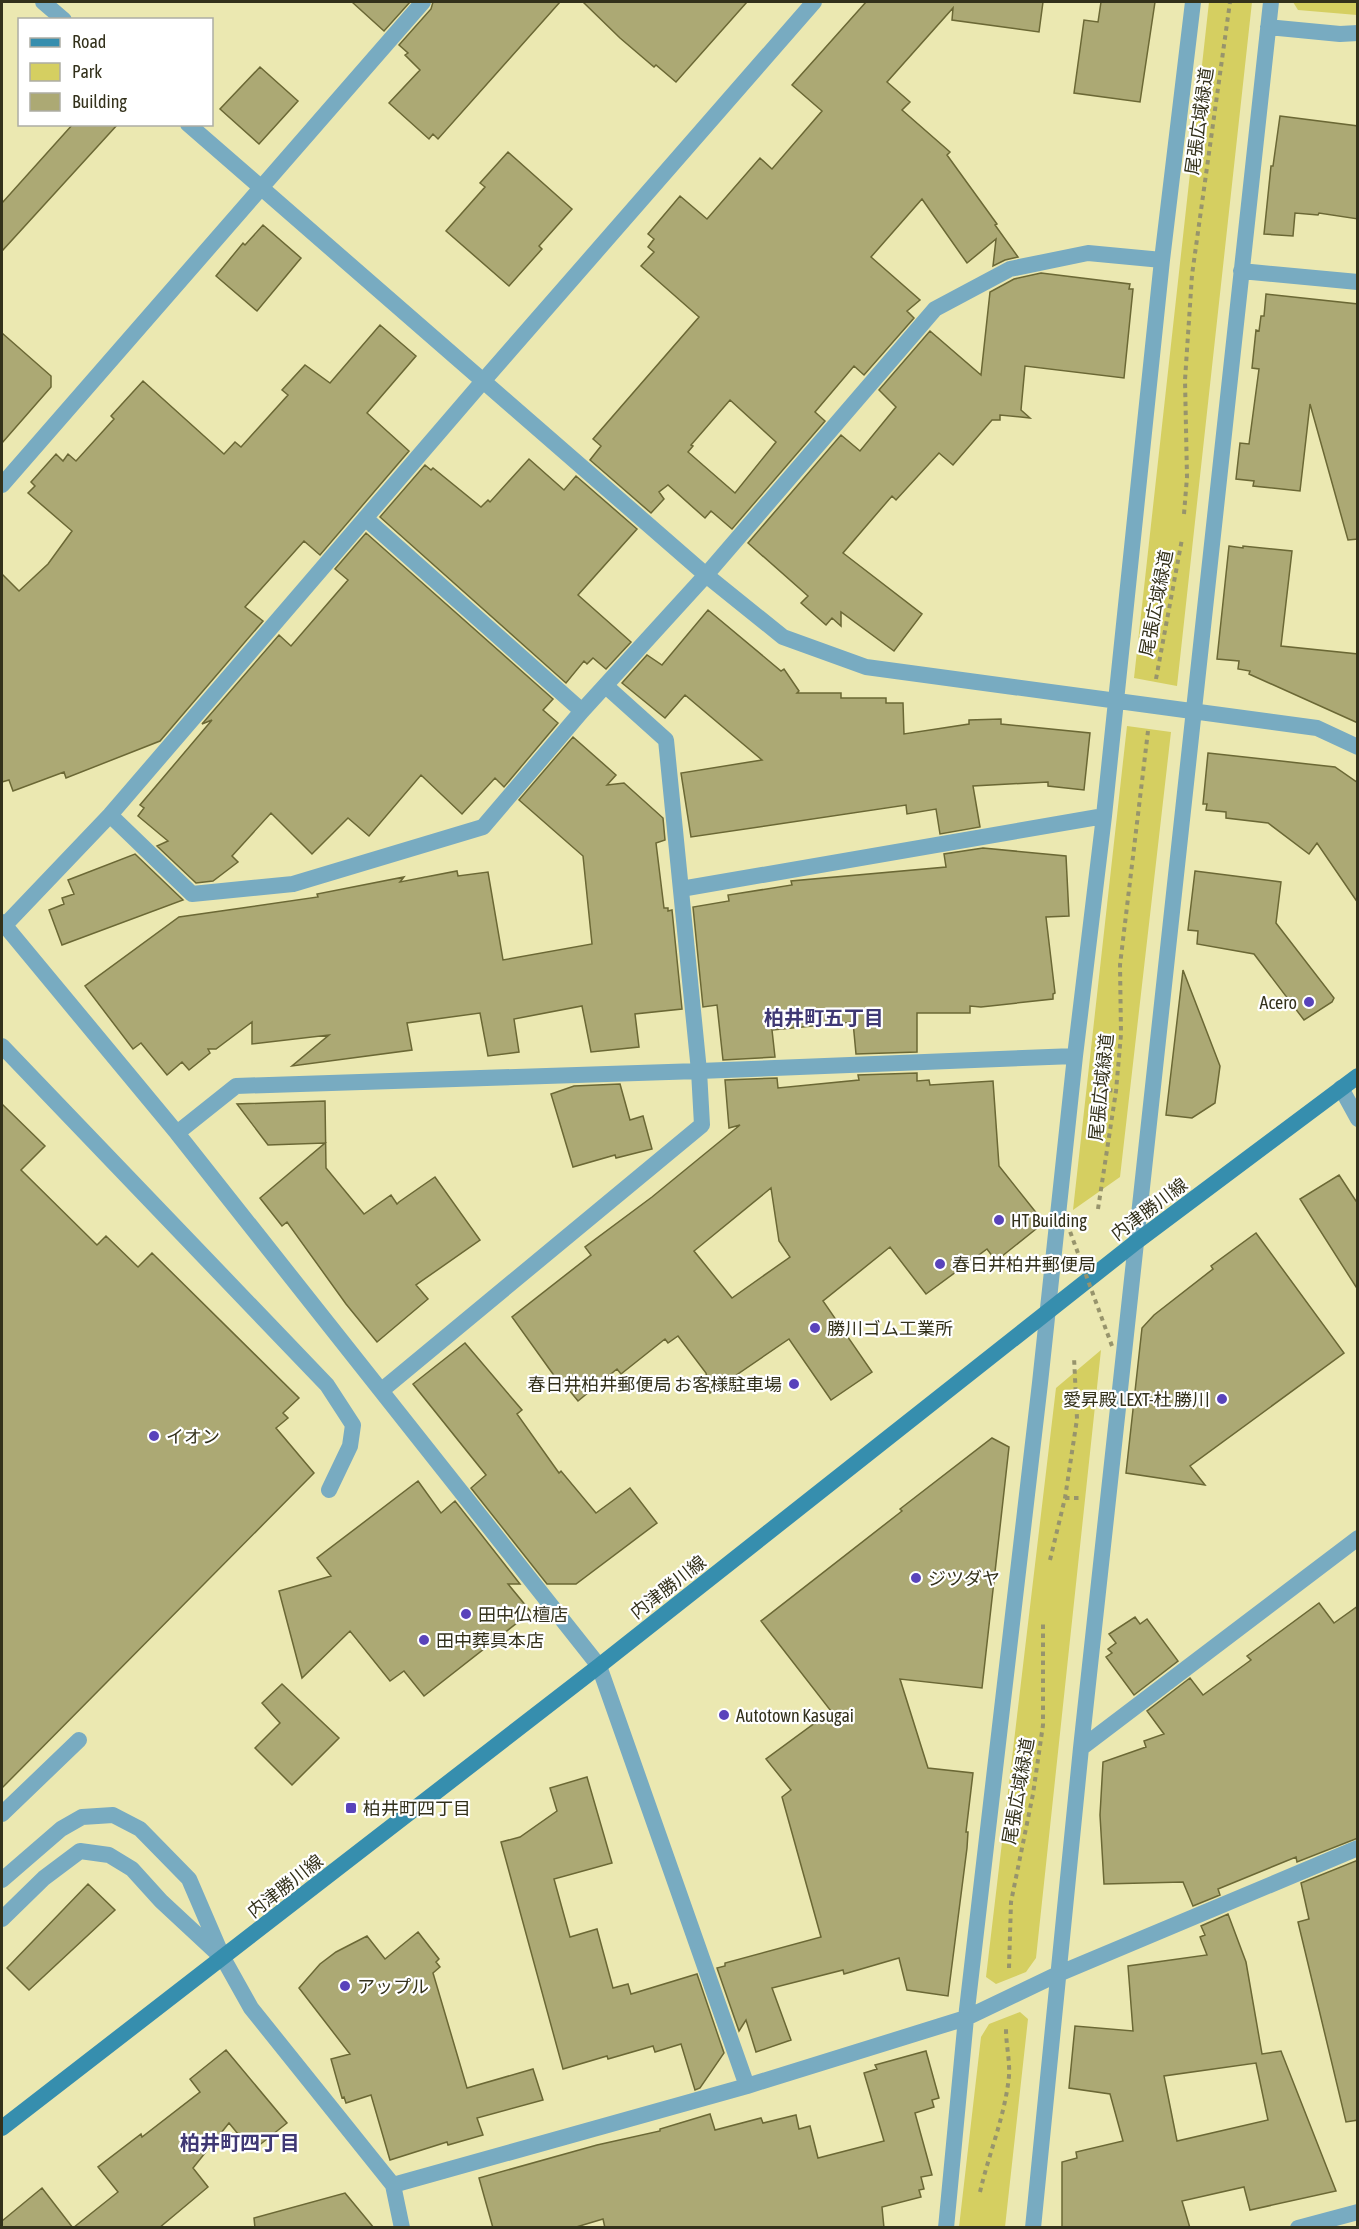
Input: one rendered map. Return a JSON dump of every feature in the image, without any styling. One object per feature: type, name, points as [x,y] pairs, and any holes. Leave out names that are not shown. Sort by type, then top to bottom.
[{"type":"main road","name":"内津勝川線","points":[[2,2128],[599,1666],[1136,1242],[1358,1076]]},
{"type":"street","points":[[43,2],[62,18]]},
{"type":"street","points":[[2,485],[423,2]]},
{"type":"street","points":[[747,2086],[599,1666],[177,1133],[3,923],[110,815],[484,380],[814,2]]},
{"type":"street","points":[[946,2228],[966,2018],[1104,816],[1162,260],[1193,2]]},
{"type":"street","points":[[1033,2228],[1081,1748],[1271,2]]},
{"type":"street","points":[[1268,27],[1358,33]]},
{"type":"street","points":[[190,126],[706,575],[783,637],[866,668],[1317,728],[1358,747]]},
{"type":"street","points":[[110,815],[192,894],[293,884],[483,827],[582,711],[706,575],[935,309],[1010,269],[1088,253],[1162,260]]},
{"type":"street","points":[[1241,271],[1358,282]]},
{"type":"street","points":[[365,518],[582,711]]},
{"type":"street","points":[[382,1390],[702,1125],[699,1071],[666,740],[606,687]]},
{"type":"street","points":[[681,889],[1104,816]]},
{"type":"street","points":[[2,1046],[327,1385],[353,1425],[350,1446],[329,1490]]},
{"type":"street","points":[[177,1133],[236,1086],[1075,1056]]},
{"type":"street","points":[[1341,1088],[1358,1119]]},
{"type":"street","points":[[1081,1748],[1358,1538]]},
{"type":"street","points":[[2,1814],[79,1740]]},
{"type":"street","points":[[2,1880],[61,1829],[82,1817],[113,1815],[140,1829],[189,1879],[223,1958],[250,2008],[393,2185],[402,2228]]},
{"type":"street","points":[[393,2185],[747,2086],[966,2018],[1058,1974],[1358,1848]]},
{"type":"street","points":[[2,1919],[44,1878],[80,1851],[109,1855],[132,1869],[160,1901],[223,1958]]},
{"type":"street","points":[[1298,2228],[1358,2212]]},
{"type":"path","name":"尾張広域緑道","points":[[1184,524],[1187,477],[1185,380],[1192,275],[1230,2]]},
{"type":"path","name":"尾張広域緑道","points":[[1098,1209],[1116,1091],[1121,1034],[1120,965],[1151,706],[1183,536]]},
{"type":"path","points":[[1064,1215],[1112,1346]]},
{"type":"path","points":[[1048,1571],[1065,1498],[1077,1419],[1074,1357]]},
{"type":"path","name":"尾張広域緑道","points":[[979,2198],[987,2160],[1003,2113],[1009,2073],[1006,2032],[1011,1902],[1034,1794],[1043,1725],[1043,1617]]},
{"type":"green space","points":[[1209,2],[1252,2],[1177,686],[1134,678]]},
{"type":"green space","points":[[1293,2],[1357,2],[1357,15],[1298,10]]},
{"type":"green space","points":[[1127,726],[1171,732],[1120,1177],[1073,1210]]},
{"type":"green space","points":[[1101,1350],[1036,1958],[1026,1972],[996,1984],[986,1977],[1056,1388]]},
{"type":"green space","points":[[1020,2012],[1028,2019],[1005,2227],[959,2227],[981,2037],[989,2024]]},
{"type":"building","points":[[352,2],[410,2],[384,31]]},
{"type":"building","points":[[433,2],[560,2],[438,139],[433,134],[429,139],[389,103],[420,70],[405,55],[408,53],[399,45],[431,9]]},
{"type":"building","points":[[583,2],[747,2],[676,82],[620,38]]},
{"type":"building","points":[[866,2],[1043,2],[1039,32],[952,20],[953,8],[887,82],[910,102],[902,110],[950,152],[947,155],[1018,257],[993,266],[996,239],[967,263],[922,199],[871,257],[920,300],[907,311],[914,318],[864,375],[854,366],[815,412],[825,421],[732,529],[711,511],[705,518],[668,485],[659,492],[664,499],[651,513],[590,460],[601,446],[593,439],[699,317],[641,266],[654,252],[648,247],[654,239],[648,234],[680,196],[707,219],[760,158],[772,169],[822,111],[792,85]],"holes":[[[730,400],[776,442],[735,493],[688,452],[693,446],[691,445]]]},
{"type":"building","points":[[1101,2],[1155,2],[1140,102],[1074,93],[1084,20],[1098,22]]},
{"type":"building","points":[[260,67],[298,101],[259,144],[220,109]]},
{"type":"building","points":[[1280,116],[1358,126],[1358,219],[1319,213],[1318,215],[1295,213],[1293,236],[1264,234],[1271,166],[1273,166]]},
{"type":"building","points":[[71,126],[116,126],[2,251],[2,203]]},
{"type":"building","points":[[508,152],[572,209],[539,246],[542,249],[509,286],[446,231],[485,187],[480,183]]},
{"type":"building","points":[[263,225],[301,258],[257,311],[216,276],[243,243],[245,245]]},
{"type":"building","points":[[1041,273],[1130,284],[1129,289],[1133,289],[1124,378],[1025,366],[1021,410],[1030,418],[1000,415],[1000,420],[992,420],[953,465],[939,453],[896,500],[892,496],[843,553],[922,614],[894,651],[841,612],[841,626],[832,618],[826,625],[801,603],[808,596],[748,543],[841,435],[860,451],[896,407],[879,390],[930,331],[981,375],[990,292],[1014,279]]},
{"type":"building","points":[[1266,294],[1358,304],[1358,539],[1348,540],[1310,404],[1300,491],[1253,486],[1254,481],[1236,479],[1240,443],[1249,444],[1259,369],[1252,368],[1256,330],[1259,331],[1261,316],[1264,316]]},
{"type":"building","points":[[380,325],[416,356],[367,413],[409,451],[320,555],[304,541],[245,607],[263,621],[160,741],[66,778],[64,772],[13,791],[9,780],[2,782],[2,574],[19,591],[48,564],[72,531],[28,493],[35,486],[31,482],[56,454],[63,461],[68,454],[76,461],[114,419],[111,416],[143,381],[224,454],[235,442],[241,447],[288,395],[282,390],[305,365],[330,383]]},
{"type":"building","points":[[2,333],[51,376],[51,387],[2,443]]},
{"type":"building","points":[[529,459],[564,490],[576,476],[637,529],[578,595],[631,642],[606,669],[593,658],[587,664],[584,661],[566,683],[380,517],[425,465],[431,470],[433,468],[481,507],[488,500],[490,502]]},
{"type":"building","points":[[366,533],[553,699],[543,710],[558,723],[504,787],[495,778],[462,814],[421,775],[369,836],[348,818],[312,854],[271,813],[232,856],[238,862],[213,881],[196,883],[157,846],[168,841],[138,816],[144,808],[140,805],[212,720],[202,724],[279,635],[291,646],[348,580],[335,569]]},
{"type":"building","points":[[1229,546],[1292,551],[1281,646],[1358,654],[1358,723],[1249,674],[1250,671],[1238,669],[1239,661],[1217,659]]},
{"type":"building","points":[[708,610],[781,671],[784,669],[799,691],[797,693],[841,693],[841,698],[886,698],[886,703],[903,703],[904,734],[969,724],[969,720],[1001,719],[1001,724],[1090,733],[1084,790],[1048,786],[1048,782],[973,786],[980,827],[940,834],[936,809],[907,814],[906,805],[691,837],[681,773],[762,760],[685,695],[665,718],[622,683],[647,655],[662,665]]},
{"type":"building","points":[[573,737],[616,775],[607,785],[624,783],[663,818],[665,840],[656,843],[664,908],[668,908],[668,911],[672,910],[682,1009],[635,1014],[639,1047],[591,1052],[582,1006],[514,1019],[519,1052],[488,1056],[480,1013],[407,1023],[412,1050],[292,1066],[329,1035],[252,1044],[252,1022],[216,1049],[208,1049],[210,1053],[189,1070],[182,1062],[167,1075],[141,1043],[133,1049],[85,986],[179,917],[318,897],[317,894],[404,877],[400,882],[457,871],[458,876],[488,872],[503,960],[592,944],[583,856],[519,800]]},
{"type":"building","points":[[1208,753],[1335,767],[1358,783],[1358,903],[1317,843],[1309,854],[1268,823],[1226,818],[1226,812],[1206,810],[1207,804],[1203,804]]},
{"type":"building","points":[[983,848],[1066,856],[1069,916],[1046,917],[1055,993],[1053,999],[981,1007],[970,1006],[970,1013],[917,1013],[917,1052],[856,1054],[853,1022],[772,1030],[775,1057],[723,1060],[717,1005],[703,1007],[693,907],[729,901],[728,895],[792,885],[791,881],[946,867],[944,854]]},
{"type":"building","points":[[135,854],[183,900],[62,945],[49,910],[64,904],[62,898],[74,894],[68,880]]},
{"type":"building","points":[[1195,871],[1281,882],[1276,923],[1334,998],[1332,1002],[1304,1020],[1254,954],[1197,944],[1198,931],[1188,930]]},
{"type":"building","points":[[1183,970],[1220,1066],[1215,1103],[1192,1118],[1166,1115]]},
{"type":"building","points":[[917,1073],[917,1081],[929,1080],[930,1085],[993,1081],[999,1166],[1038,1215],[1035,1218],[1037,1221],[1032,1225],[1036,1229],[996,1261],[987,1249],[926,1294],[890,1247],[823,1301],[872,1372],[831,1400],[789,1339],[710,1393],[706,1373],[678,1336],[668,1343],[665,1339],[621,1374],[617,1369],[578,1401],[560,1379],[558,1381],[512,1317],[591,1255],[585,1247],[652,1197],[740,1125],[729,1128],[725,1080],[777,1078],[778,1088],[859,1080],[858,1075]],"holes":[[[771,1188],[779,1241],[790,1257],[732,1298],[694,1251]]]},
{"type":"building","points":[[620,1084],[630,1120],[643,1116],[652,1149],[616,1158],[615,1155],[573,1167],[551,1094],[574,1086]]},
{"type":"building","points":[[325,1101],[326,1168],[364,1214],[391,1195],[397,1204],[435,1177],[480,1240],[416,1285],[428,1299],[377,1342],[346,1304],[287,1222],[282,1226],[260,1198],[325,1143],[268,1145],[237,1104]]},
{"type":"building","name":"イオン","points":[[2,1104],[45,1146],[21,1170],[97,1245],[106,1236],[138,1267],[152,1253],[299,1398],[283,1413],[288,1418],[276,1428],[314,1473],[2,1788]]},
{"type":"building","points":[[1339,1175],[1358,1204],[1358,1290],[1300,1199]]},
{"type":"building","points":[[1256,1233],[1344,1353],[1190,1466],[1205,1485],[1126,1473],[1142,1328],[1154,1315],[1213,1269],[1211,1266]]},
{"type":"building","points":[[465,1343],[522,1410],[517,1414],[559,1473],[561,1471],[596,1513],[630,1488],[657,1523],[576,1584],[547,1584],[471,1488],[486,1475],[413,1384]]},
{"type":"building","points":[[992,1438],[1009,1447],[982,1688],[900,1679],[928,1768],[973,1773],[966,1832],[968,1832],[967,1848],[948,1996],[907,1990],[899,1958],[844,1974],[843,1970],[772,1988],[791,2040],[756,2052],[746,2020],[739,2031],[717,1968],[725,1966],[725,1963],[821,1937],[782,1797],[791,1790],[766,1759],[831,1711],[761,1621]]},
{"type":"building","points":[[418,1481],[441,1513],[455,1501],[520,1584],[508,1584],[531,1612],[424,1696],[404,1671],[390,1681],[350,1631],[302,1678],[279,1591],[331,1576],[317,1558]]},
{"type":"building","points":[[1319,1603],[1334,1623],[1358,1606],[1358,1838],[1297,1862],[1296,1857],[1218,1889],[1220,1895],[1193,1906],[1183,1882],[1104,1884],[1100,1815],[1103,1762],[1146,1747],[1144,1741],[1164,1734],[1147,1711],[1190,1678],[1203,1695],[1251,1660],[1247,1656]]},
{"type":"building","points":[[1135,1617],[1140,1624],[1147,1619],[1178,1661],[1134,1695],[1106,1657],[1112,1653],[1108,1649],[1116,1643],[1109,1634]]},
{"type":"building","points":[[282,1684],[339,1738],[292,1785],[255,1748],[280,1723],[262,1703]]},
{"type":"building","points":[[587,1777],[612,1863],[554,1879],[570,1937],[597,1929],[613,1988],[628,1984],[631,1994],[697,1974],[724,2053],[700,2088],[695,2090],[681,2044],[655,2052],[653,2046],[563,2069],[501,1842],[520,1837],[557,1811],[550,1788]]},
{"type":"building","points":[[1358,1860],[1358,2120],[1346,2122],[1298,1922],[1309,1919],[1301,1883]]},
{"type":"building","points":[[88,1884],[115,1910],[29,1990],[7,1968]]},
{"type":"building","points":[[1228,1914],[1246,1962],[1262,2054],[1281,2051],[1336,2191],[1250,2210],[1244,2187],[1182,2201],[1190,2228],[1062,2228],[1062,2162],[1077,2158],[1076,2152],[1123,2141],[1110,2094],[1069,2088],[1075,2026],[1133,2031],[1128,1966],[1207,1955],[1200,1937],[1205,1935],[1201,1926]],"holes":[[[1256,2063],[1268,2120],[1177,2141],[1164,2076]]]},
{"type":"building","points":[[418,1932],[439,1959],[436,1962],[440,1967],[433,1973],[467,2088],[533,2069],[543,2100],[477,2118],[483,2135],[448,2145],[447,2142],[390,2160],[371,2095],[346,2103],[344,2097],[342,2098],[331,2059],[350,2054],[299,1988],[320,1964],[336,1952],[367,1936],[385,1959]]},
{"type":"building","points":[[226,2050],[287,2123],[252,2151],[229,2123],[193,2168],[208,2187],[159,2228],[73,2228],[118,2192],[98,2167],[141,2134],[142,2137],[200,2092],[190,2079]]},
{"type":"building","points":[[926,2051],[939,2098],[932,2100],[934,2107],[915,2113],[932,2175],[921,2177],[924,2189],[919,2190],[921,2197],[882,2207],[884,2228],[605,2228],[603,2219],[573,2228],[493,2228],[479,2178],[597,2145],[660,2131],[660,2129],[710,2114],[715,2130],[761,2118],[763,2123],[796,2115],[799,2129],[810,2126],[818,2158],[884,2141],[864,2073],[877,2069],[875,2065]]},
{"type":"building","points":[[42,2188],[73,2228],[2,2228],[2,2221]]},
{"type":"building","points":[[345,2193],[374,2228],[255,2228],[254,2218]]},
{"type":"place","name":"Acero","points":[[1309,1002]]},
{"type":"place","name":"HT Building","points":[[999,1220]]},
{"type":"place","name":"春日井柏井郵便局","points":[[940,1264]]},
{"type":"place","name":"勝川ゴム工業所","points":[[815,1328]]},
{"type":"place","name":"春日井柏井郵便局 お客様駐車場","points":[[794,1384]]},
{"type":"place","name":"愛昇殿 LEXT-杜 勝川","points":[[1222,1399]]},
{"type":"place","name":"イオン","points":[[154,1436]]},
{"type":"place","name":"ジツダヤ","points":[[916,1578]]},
{"type":"place","name":"田中仏檀店","points":[[466,1614]]},
{"type":"place","name":"田中葬具本店","points":[[424,1640]]},
{"type":"place","name":"Autotown Kasugai","points":[[724,1715]]},
{"type":"place","name":"柏井町四丁目","points":[[351,1808]]},
{"type":"place","name":"アップル","points":[[345,1986]]},
{"type":"district","name":"柏井町五丁目","points":[[824,1017]]},
{"type":"district","name":"柏井町四丁目","points":[[240,2142]]}]
